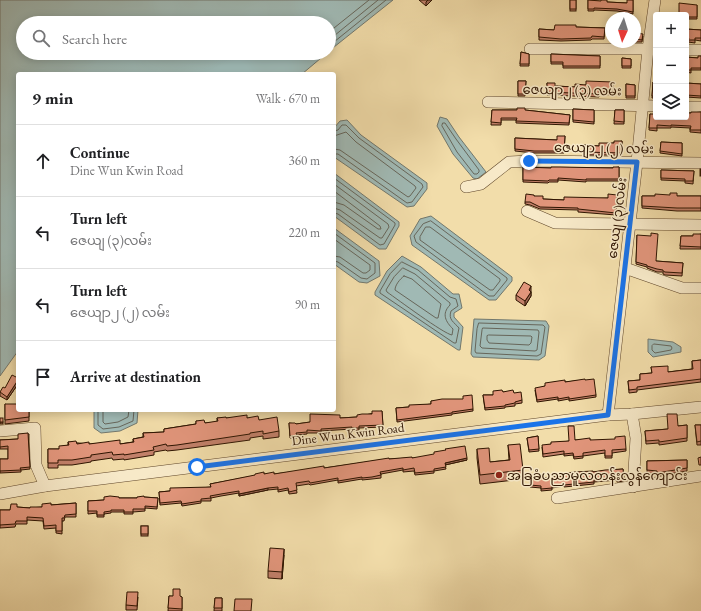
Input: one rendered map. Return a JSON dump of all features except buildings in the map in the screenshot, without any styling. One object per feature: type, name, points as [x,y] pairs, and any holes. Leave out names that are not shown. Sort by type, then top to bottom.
[{"type":"street","name":"ဇေယျ (၃)လမ်း","points":[[608,415],[643,106],[652,49],[655,0]]},
{"type":"street","points":[[530,49],[652,49]]},
{"type":"street","points":[[689,50],[701,50]]},
{"type":"street","name":"ဇေယျာ၂ (၃) လမ်း","points":[[488,102],[653,106]]},
{"type":"street","points":[[689,106],[701,107]]},
{"type":"street","name":"ဇေယျာ၂ (၂) လမ်း","points":[[466,187],[481,184],[509,162],[701,163]]},
{"type":"street","points":[[527,211],[554,223],[701,225]]},
{"type":"street","points":[[625,268],[682,288],[701,288]]},
{"type":"street","name":"Dine Wun Kwin Road","points":[[0,494],[45,486],[608,415],[701,407]]},
{"type":"street","points":[[632,414],[636,438],[633,487]]},
{"type":"street","points":[[0,431],[35,428],[36,465],[45,486]]},
{"type":"street","points":[[557,498],[701,476]]},
{"type":"water","points":[[0,0],[393,0],[336,45],[336,16],[16,16],[16,60],[319,60],[304,72],[16,72],[16,354],[0,376]]},
{"type":"water","points":[[440,117],[447,119],[486,172],[477,179],[473,178],[453,154],[437,126]]},
{"type":"water","points":[[347,120],[361,135],[427,183],[427,189],[414,206],[407,207],[336,158],[336,126],[340,121]]},
{"type":"water","points":[[336,175],[399,222],[399,226],[386,249],[379,249],[336,217]]},
{"type":"water","points":[[431,216],[512,277],[512,281],[496,300],[489,300],[412,245],[410,236],[420,219]]},
{"type":"water","points":[[336,229],[379,261],[380,276],[367,283],[359,282],[336,265]]},
{"type":"water","points":[[402,256],[421,267],[453,294],[459,294],[462,308],[454,313],[454,317],[463,327],[460,350],[375,295],[375,292],[387,271]]},
{"type":"water","points":[[474,319],[546,321],[549,326],[545,356],[539,360],[473,357],[471,354]]},
{"type":"water","points":[[648,339],[673,342],[681,347],[681,352],[653,357],[648,352]]},
{"type":"water","points":[[94,412],[138,412],[137,423],[120,431],[101,433],[94,428]]},
{"type":"place","name":"အခြခံပညာမူလတန်းလွန်ကျောင်း","points":[[499,475]]},
{"type":"route","points":[[197,467],[608,415],[637,162],[529,161]]}]
